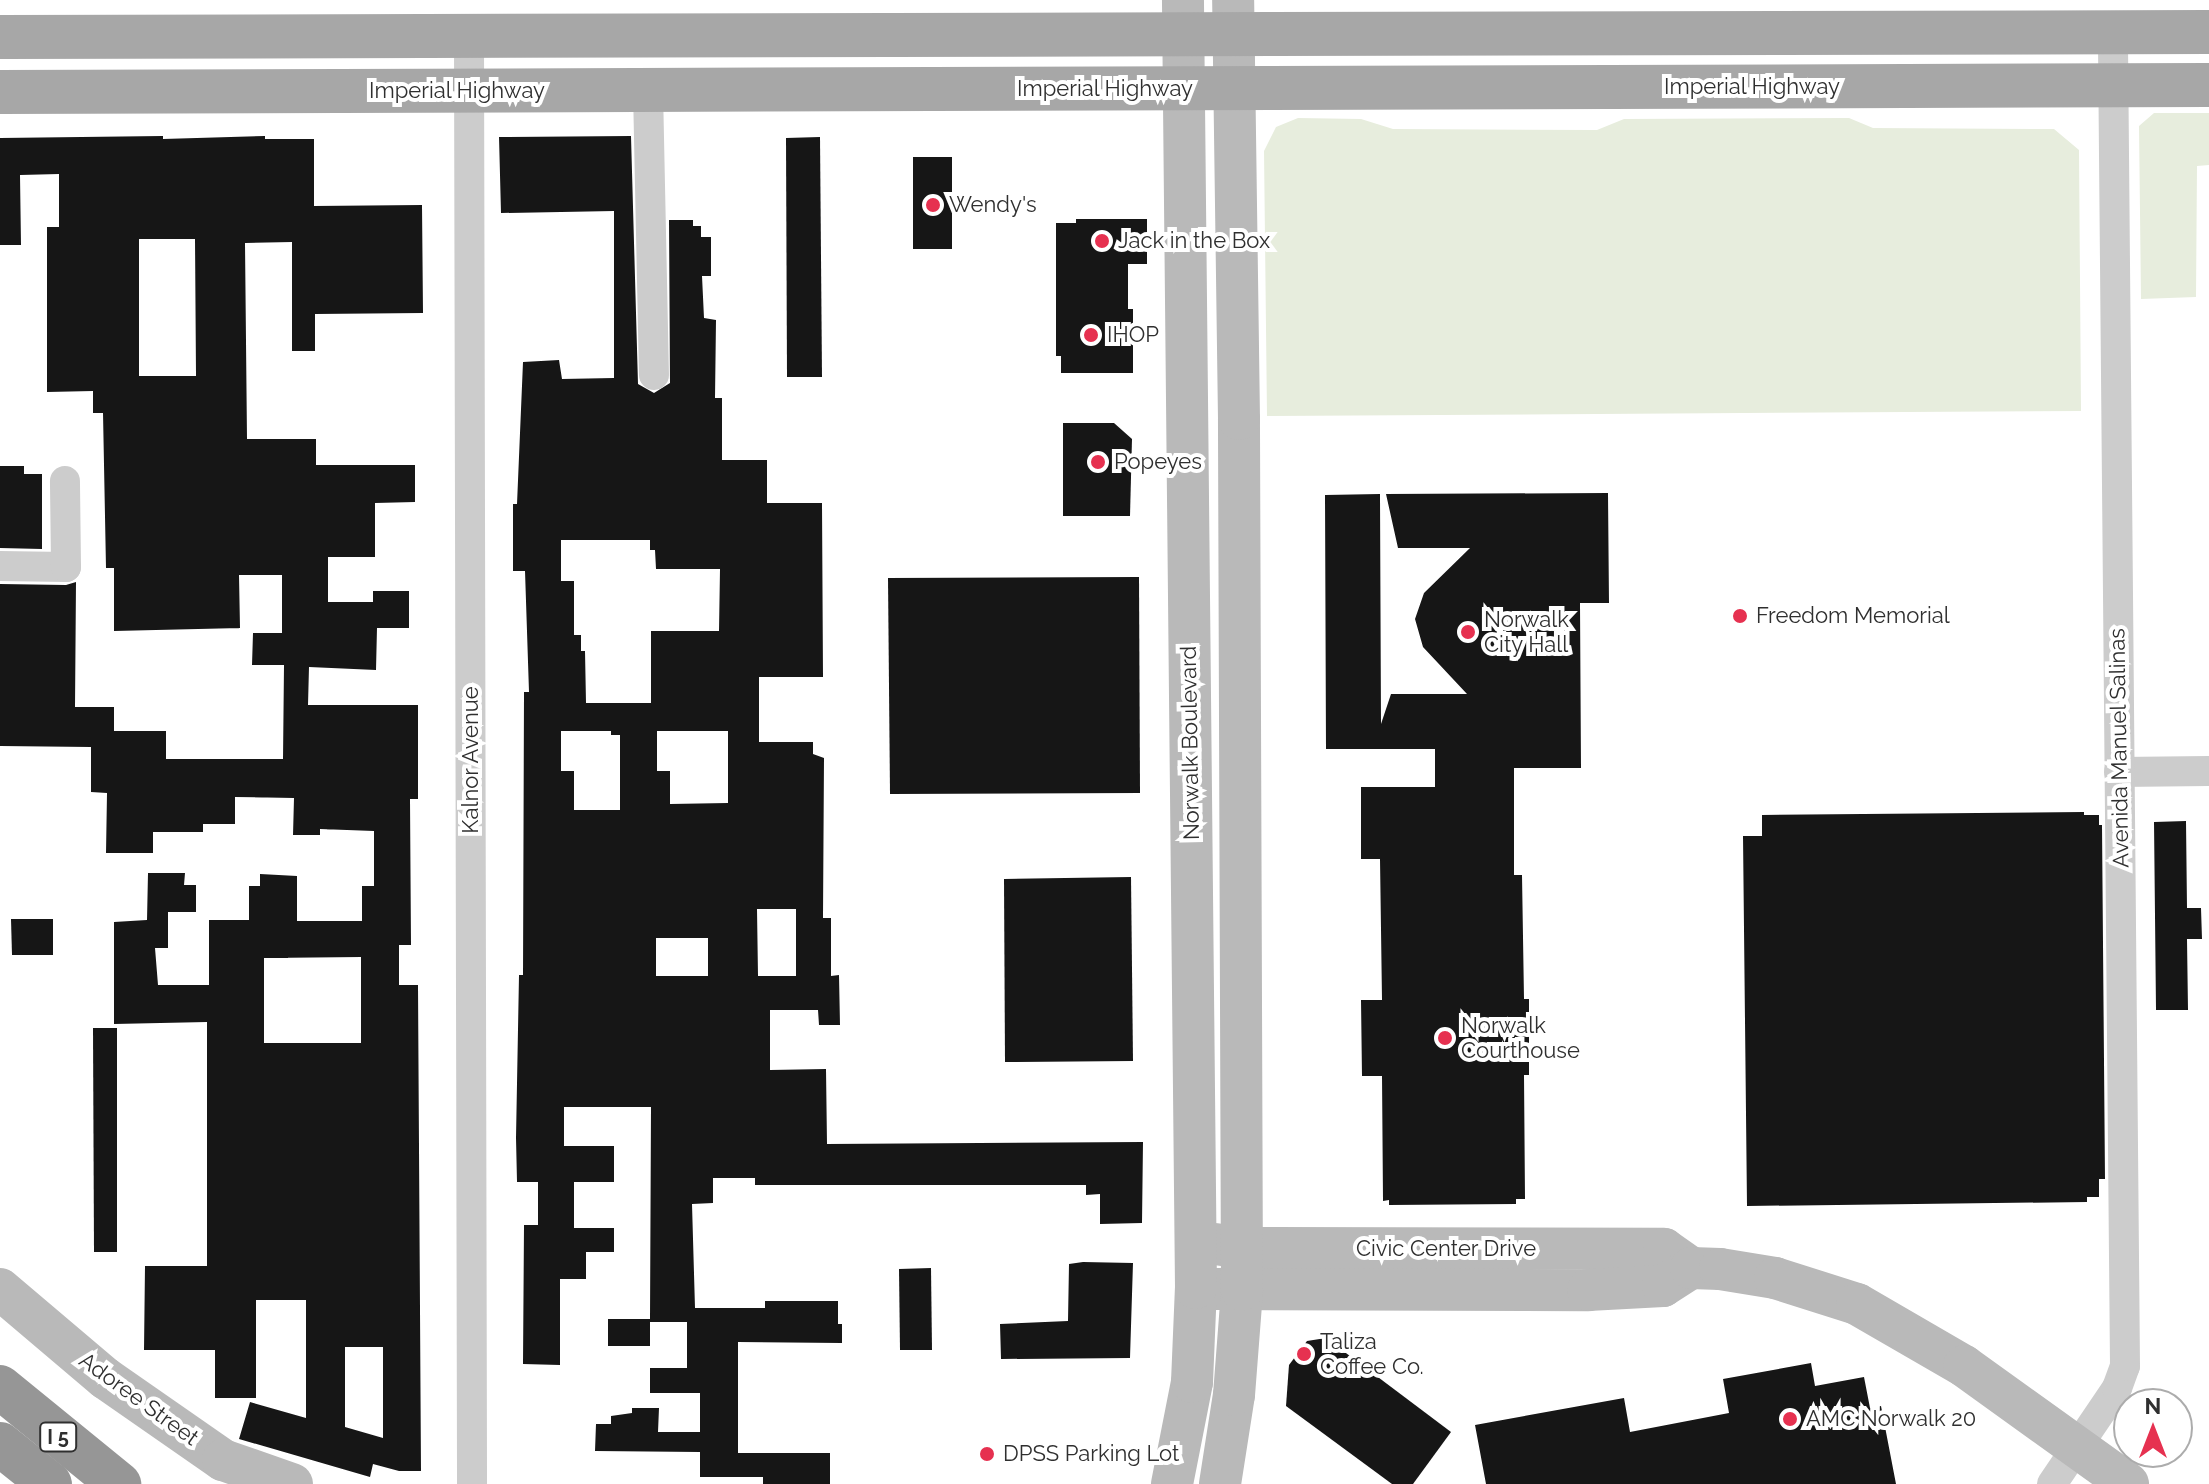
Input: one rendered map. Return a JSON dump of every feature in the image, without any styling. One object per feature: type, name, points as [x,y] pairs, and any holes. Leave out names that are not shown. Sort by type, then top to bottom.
[{"type":"highway","name":"I 5","points":[[0,1387],[119,1484]]},
{"type":"highway","points":[[0,1444],[50,1484]]},
{"type":"main road","points":[[0,37],[469,37],[1183,18],[2209,32]]},
{"type":"main road","name":"Norwalk Boulevard","points":[[1172,1484],[1192,1382],[1196,1288],[1183,18]]},
{"type":"main road","points":[[1220,1484],[1234,1395],[1242,1290],[1239,405],[1234,18]]},
{"type":"main road","name":"Imperial Highway","points":[[0,92],[2209,85]]},
{"type":"main road","name":"Civic Center Drive","points":[[1196,1241],[1242,1248],[1664,1249],[1691,1268],[1720,1269],[1775,1278],[1857,1304],[1964,1366],[2128,1484]]},
{"type":"main road","name":"Civic Center Drive","points":[[1196,1288],[1588,1290],[1663,1286],[1691,1268]]},
{"type":"main road","name":"Adoree Street","points":[[0,1289],[105,1378],[223,1460],[292,1484]]},
{"type":"street","name":"Avenida Manuel Salinas","points":[[2052,1484],[2117,1388],[2125,1366],[2113,33]]},
{"type":"street","name":"Kalnor Avenue","points":[[469,37],[472,1484]]},
{"type":"street","points":[[648,90],[654,375]]},
{"type":"street","points":[[0,566],[66,567],[65,481]]},
{"type":"street","points":[[2119,772],[2209,771]]},
{"type":"green space","points":[[2154,113],[2209,113],[2209,165],[2197,166],[2196,297],[2141,299],[2139,126]]},
{"type":"green space","points":[[1298,118],[1361,119],[1393,129],[1597,130],[1624,119],[1849,118],[1873,128],[2054,129],[2079,150],[2081,411],[1267,416],[1264,151],[1276,127]]},
{"type":"building","points":[[265,136],[265,139],[314,139],[314,206],[422,205],[423,313],[315,314],[315,351],[292,351],[292,242],[245,243],[247,439],[316,439],[316,465],[415,465],[415,502],[375,503],[375,557],[328,557],[328,602],[373,602],[373,591],[409,591],[409,628],[377,628],[376,670],[309,667],[308,705],[418,705],[418,799],[410,799],[411,945],[399,945],[399,985],[418,985],[421,1471],[399,1471],[373,1464],[370,1477],[239,1439],[250,1402],[306,1418],[306,1300],[256,1300],[256,1398],[215,1398],[215,1350],[144,1350],[145,1266],[207,1266],[207,1022],[114,1024],[114,922],[147,920],[148,873],[185,873],[184,885],[196,885],[196,912],[168,912],[168,948],[155,948],[158,985],[209,985],[209,920],[249,920],[249,886],[260,886],[260,874],[297,876],[297,921],[362,921],[362,886],[374,886],[374,831],[320,829],[320,835],[293,835],[294,798],[235,797],[235,824],[203,824],[203,832],[153,832],[153,853],[106,853],[107,793],[91,792],[91,747],[0,746],[0,584],[66,585],[76,582],[75,707],[114,707],[114,731],[166,731],[166,759],[283,759],[284,665],[252,665],[253,633],[282,633],[282,575],[239,575],[240,628],[114,631],[114,568],[106,568],[103,413],[93,413],[93,391],[47,392],[47,227],[59,227],[59,174],[20,175],[21,245],[0,245],[0,138]],"holes":[[[139,239],[195,239],[196,376],[139,376]],[[361,957],[361,1043],[264,1043],[264,958]],[[345,1347],[383,1347],[383,1438],[345,1427]]]},
{"type":"building","points":[[631,136],[638,384],[654,393],[670,383],[669,220],[693,220],[693,226],[701,226],[701,237],[711,237],[711,276],[702,276],[704,318],[716,320],[715,398],[722,398],[722,460],[767,460],[767,503],[822,503],[823,677],[759,677],[759,742],[813,742],[813,754],[824,758],[823,918],[831,918],[831,976],[839,975],[840,1025],[819,1025],[818,1010],[770,1010],[770,1070],[826,1069],[827,1144],[1143,1142],[1142,1223],[1100,1224],[1100,1194],[1086,1195],[1086,1185],[755,1185],[755,1178],[713,1178],[713,1203],[692,1204],[695,1308],[765,1308],[765,1301],[838,1301],[838,1324],[842,1324],[842,1343],[738,1342],[738,1453],[830,1453],[830,1484],[763,1484],[763,1477],[700,1477],[700,1452],[595,1451],[596,1424],[611,1424],[611,1416],[632,1413],[632,1408],[659,1408],[658,1432],[700,1432],[700,1393],[650,1393],[650,1368],[687,1368],[687,1322],[650,1322],[650,1346],[608,1346],[608,1319],[650,1319],[651,1107],[564,1107],[564,1146],[614,1146],[614,1182],[574,1182],[574,1228],[614,1228],[614,1252],[586,1252],[586,1279],[560,1279],[560,1365],[523,1364],[524,1225],[538,1225],[538,1182],[517,1182],[516,1138],[519,975],[523,975],[524,692],[529,692],[525,571],[513,571],[513,504],[517,504],[523,362],[559,360],[562,379],[614,378],[614,211],[501,213],[499,137]],"holes":[[[561,540],[650,540],[650,550],[655,550],[656,569],[720,569],[719,631],[651,631],[651,703],[586,703],[585,651],[581,651],[581,635],[574,635],[574,581],[561,581]],[[561,731],[611,731],[611,735],[620,735],[620,810],[574,810],[574,771],[561,771]],[[657,731],[728,731],[728,803],[670,804],[670,771],[657,771]],[[757,909],[796,909],[796,976],[758,976]],[[656,938],[708,938],[708,976],[656,976]]]},
{"type":"building","points":[[820,137],[822,377],[787,377],[786,138]]},
{"type":"building","name":"Wendy's","points":[[913,157],[952,157],[952,249],[913,249]]},
{"type":"building","points":[[1076,219],[1147,219],[1147,264],[1128,264],[1128,309],[1133,309],[1133,373],[1061,373],[1061,356],[1056,356],[1056,223],[1076,223]]},
{"type":"building","name":"Popeyes","points":[[1063,423],[1114,423],[1132,439],[1130,516],[1063,516]]},
{"type":"building","points":[[0,466],[24,466],[24,474],[42,474],[42,549],[0,548]]},
{"type":"building","points":[[1608,493],[1609,603],[1580,603],[1581,768],[1514,768],[1514,875],[1522,875],[1524,999],[1529,999],[1529,1075],[1524,1075],[1525,1199],[1516,1199],[1516,1204],[1389,1205],[1389,1200],[1383,1201],[1382,1076],[1362,1076],[1361,1000],[1382,1000],[1380,859],[1361,859],[1361,787],[1435,787],[1435,749],[1326,749],[1325,495],[1380,494],[1381,724],[1391,694],[1467,694],[1423,647],[1415,619],[1424,593],[1470,548],[1398,548],[1386,494]]},
{"type":"building","points":[[1139,577],[1140,793],[890,794],[888,578]]},
{"type":"building","points":[[2084,812],[2084,815],[2099,815],[2099,825],[2102,825],[2105,1179],[2099,1179],[2099,1197],[2087,1197],[2087,1202],[1747,1206],[1743,836],[1762,836],[1762,815]]},
{"type":"building","points":[[2186,821],[2187,908],[2201,908],[2202,939],[2187,939],[2188,1010],[2156,1010],[2154,822]]},
{"type":"building","points":[[1131,877],[1133,1061],[1005,1062],[1004,879]]},
{"type":"building","points":[[11,919],[53,919],[53,955],[12,955]]},
{"type":"building","points":[[93,1028],[117,1028],[117,1252],[94,1252]]},
{"type":"building","points":[[1133,1263],[1130,1358],[1001,1359],[1000,1324],[1068,1321],[1069,1264]]},
{"type":"building","points":[[931,1268],[932,1350],[900,1350],[899,1269]]},
{"type":"building","points":[[1326,1338],[1451,1432],[1413,1484],[1392,1484],[1286,1406],[1289,1365],[1307,1341]]},
{"type":"building","name":"AMC Norwalk 20","points":[[1811,1363],[1815,1386],[1864,1377],[1870,1408],[1881,1406],[1896,1484],[1486,1484],[1475,1425],[1624,1398],[1630,1432],[1729,1413],[1723,1379]]},
{"type":"place","name":"Wendy's","points":[[933,205]]},
{"type":"place","name":"Jack in the Box","points":[[1102,241]]},
{"type":"place","name":"IHOP","points":[[1091,335]]},
{"type":"place","name":"Popeyes","points":[[1098,462]]},
{"type":"place","name":"Freedom Memorial","points":[[1740,616]]},
{"type":"place","name":"Norwalk City Hall","points":[[1468,632]]},
{"type":"place","name":"Norwalk Courthouse","points":[[1445,1038]]},
{"type":"place","name":"Taliza Coffee Co.","points":[[1304,1354]]},
{"type":"place","name":"AMC Norwalk 20","points":[[1790,1419]]},
{"type":"place","name":"DPSS Parking Lot","points":[[987,1454]]}]
